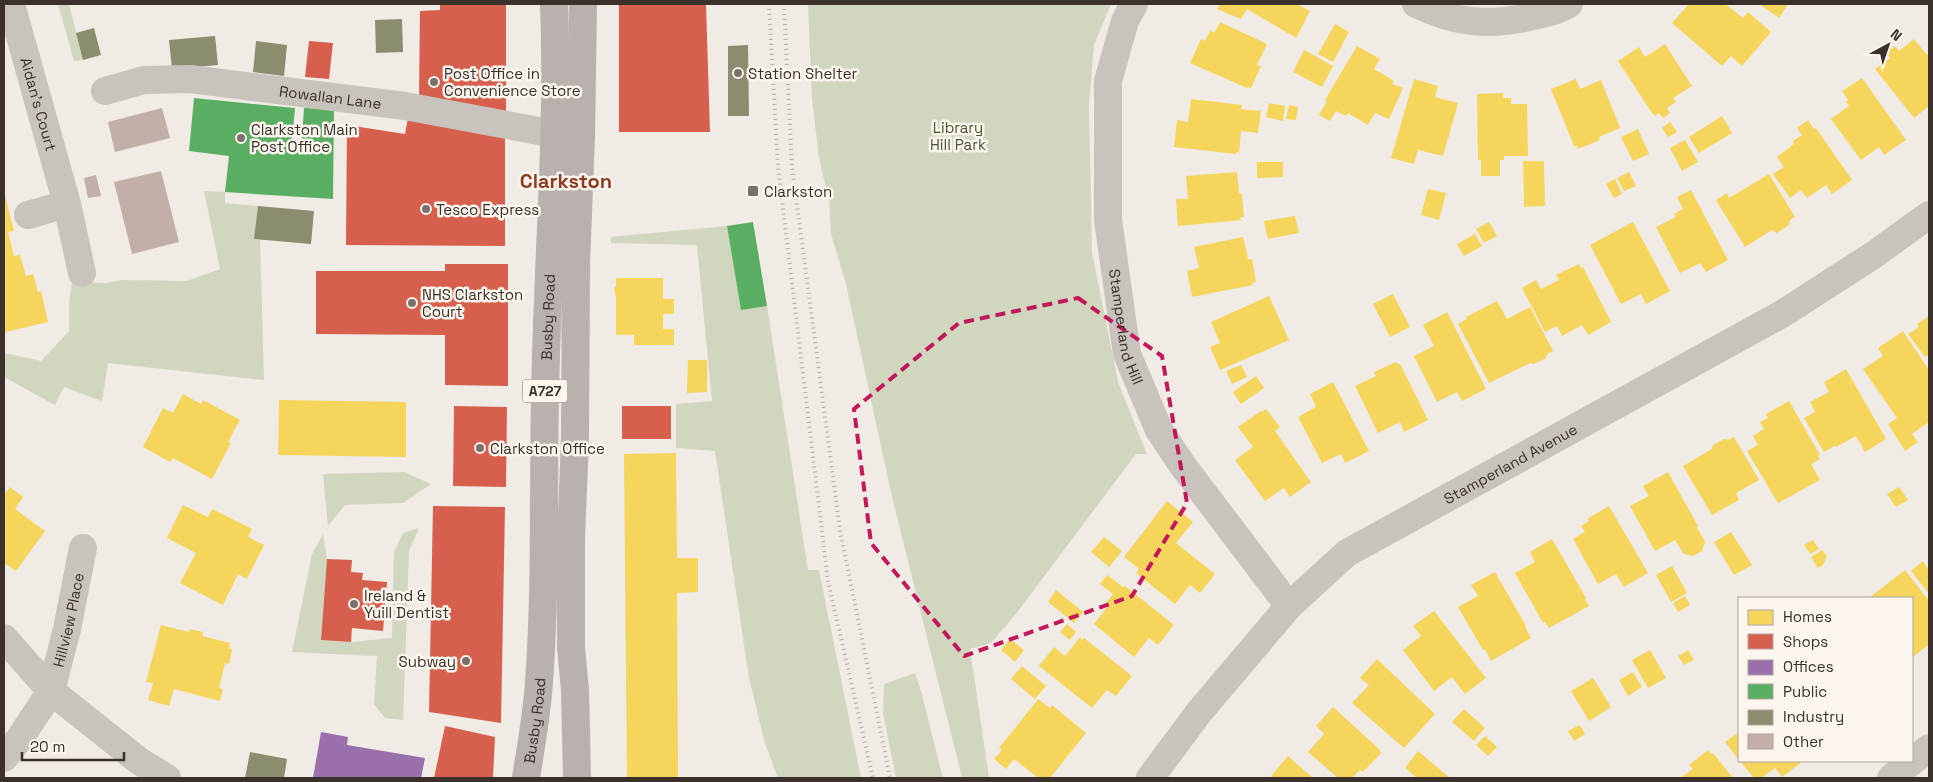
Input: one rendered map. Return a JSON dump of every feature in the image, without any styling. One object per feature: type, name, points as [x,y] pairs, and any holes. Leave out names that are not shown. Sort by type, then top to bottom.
[{"type":"main road","name":"Busby Road","points":[[526,778],[534,733],[539,682],[545,388],[555,134],[554,4]]},
{"type":"main road","name":"Busby Road","points":[[577,778],[575,690],[571,648],[571,540],[575,439],[576,263],[581,138],[583,4]]},
{"type":"street","name":"Aidan's Court","points":[[11,4],[67,204],[82,272]]},
{"type":"street","name":"Stamperland Hill","points":[[1134,4],[1125,22],[1108,81],[1108,220],[1127,354],[1159,430],[1289,606]]},
{"type":"street","points":[[1416,4],[1438,14],[1461,20],[1485,23],[1541,15],[1569,4]]},
{"type":"street","name":"Rowallan Lane","points":[[104,91],[144,80],[200,80],[405,106],[555,134]]},
{"type":"street","points":[[28,215],[67,204]]},
{"type":"street","name":"Stamperland Avenue","points":[[1150,778],[1200,711],[1289,606],[1347,553],[1782,314],[1894,241],[1929,215]]},
{"type":"street","name":"Hillview Place","points":[[4,758],[20,738],[51,691],[67,629],[83,548]]},
{"type":"street","points":[[4,638],[51,691],[138,761],[167,778]]},
{"type":"street","points":[[1913,761],[1929,748]]},
{"type":"street","points":[[1891,778],[1911,762]]},
{"type":"highlighted area","points":[[1078,298],[1162,356],[1187,503],[1132,596],[964,656],[871,543],[854,409],[959,323]]},
{"type":"green space","points":[[58,4],[69,4],[83,60],[74,61]]},
{"type":"green space","name":"Library Hill Park","points":[[808,4],[1111,4],[1094,45],[1089,106],[1092,252],[1118,382],[1147,454],[1136,454],[1016,614],[991,643],[970,649],[989,778],[962,778],[892,497],[846,284],[831,234],[829,200],[819,158],[812,98]]},
{"type":"green space","points":[[204,191],[225,192],[225,203],[258,206],[255,239],[260,240],[264,380],[108,363],[102,401],[64,387],[55,405],[4,377],[4,353],[41,361],[69,331],[69,303],[72,282],[107,283],[121,280],[187,281],[220,269]]},
{"type":"green space","points":[[727,226],[741,309],[767,306],[808,570],[819,570],[861,778],[778,778],[765,743],[749,678],[715,451],[676,448],[676,404],[712,401],[697,245],[611,243],[611,237]]},
{"type":"green space","points":[[404,472],[431,484],[403,503],[345,505],[328,526],[323,474]]},
{"type":"green space","points":[[419,528],[409,551],[403,720],[385,718],[374,704],[377,656],[292,652],[312,554],[323,534],[327,559],[321,640],[351,642],[392,638],[394,552],[403,533]]},
{"type":"green space","points":[[915,673],[943,778],[896,778],[883,713],[884,684]]},
{"type":"building: Homes","points":[[1220,4],[1297,4],[1310,11],[1296,38],[1247,9],[1241,19],[1217,9]]},
{"type":"building: Homes","points":[[1689,4],[1725,4],[1743,18],[1748,12],[1771,32],[1742,66],[1731,56],[1722,66],[1672,23]]},
{"type":"building: Homes","points":[[1759,4],[1784,4],[1787,6],[1779,18]]},
{"type":"building: Homes","points":[[1220,22],[1267,44],[1257,65],[1261,66],[1251,88],[1247,88],[1190,63],[1201,39],[1205,41],[1210,31],[1215,32]]},
{"type":"building: Homes","points":[[1335,24],[1349,32],[1333,62],[1318,54]]},
{"type":"building: Homes","points":[[1914,39],[1927,55],[1929,53],[1929,106],[1914,118],[1875,69],[1890,58],[1886,53],[1895,46],[1899,51]]},
{"type":"building: Homes","points":[[1665,44],[1692,86],[1673,98],[1676,102],[1667,108],[1670,113],[1663,118],[1659,113],[1655,116],[1652,113],[1618,61],[1639,47],[1645,57]]},
{"type":"building: Homes","points":[[1357,46],[1380,59],[1374,69],[1394,81],[1392,84],[1403,88],[1389,119],[1375,113],[1368,125],[1348,113],[1346,116],[1336,111],[1330,121],[1319,115],[1327,101],[1325,100]]},
{"type":"building: Homes","points":[[1304,50],[1333,66],[1322,87],[1293,72]]},
{"type":"building: Homes","points":[[1862,78],[1906,140],[1884,155],[1879,147],[1861,160],[1831,119],[1849,106],[1846,102],[1848,100],[1842,91]]},
{"type":"building: Homes","points":[[1414,79],[1438,86],[1435,97],[1458,103],[1443,156],[1418,150],[1414,164],[1391,158]]},
{"type":"building: Homes","points":[[1576,79],[1580,89],[1601,80],[1620,128],[1599,137],[1600,140],[1578,149],[1577,146],[1574,146],[1551,89]]},
{"type":"building: Homes","points":[[1503,93],[1503,98],[1511,98],[1511,104],[1527,104],[1528,156],[1504,156],[1504,160],[1500,160],[1500,176],[1481,176],[1481,160],[1478,160],[1477,94]]},
{"type":"building: Homes","points":[[1191,99],[1242,105],[1241,109],[1261,111],[1258,133],[1241,131],[1239,153],[1236,152],[1236,154],[1174,147],[1177,120],[1188,122]]},
{"type":"building: Homes","points":[[1269,103],[1285,106],[1283,121],[1266,117]]},
{"type":"building: Homes","points":[[1289,105],[1298,107],[1296,120],[1286,119]]},
{"type":"building: Homes","points":[[1722,116],[1732,133],[1699,153],[1689,137]]},
{"type":"building: Homes","points":[[1808,120],[1814,129],[1816,128],[1852,180],[1832,194],[1826,185],[1807,198],[1801,190],[1790,198],[1773,174],[1784,167],[1777,157],[1802,135],[1797,128]]},
{"type":"building: Homes","points":[[1670,122],[1677,132],[1668,137],[1662,128]]},
{"type":"building: Homes","points":[[1638,129],[1649,154],[1633,161],[1621,137]]},
{"type":"building: Homes","points":[[1685,140],[1698,162],[1682,171],[1670,148]]},
{"type":"building: Homes","points":[[1523,161],[1544,161],[1545,206],[1524,207]]},
{"type":"building: Homes","points":[[1257,162],[1283,162],[1283,177],[1257,178]]},
{"type":"building: Homes","points":[[1237,172],[1239,193],[1242,194],[1244,217],[1240,217],[1241,220],[1178,226],[1176,199],[1188,199],[1186,176]]},
{"type":"building: Homes","points":[[1629,172],[1636,186],[1624,191],[1617,178]]},
{"type":"building: Homes","points":[[1769,174],[1795,217],[1790,220],[1789,225],[1777,233],[1772,230],[1745,247],[1716,200],[1727,193],[1729,198]]},
{"type":"building: Homes","points":[[1615,179],[1622,194],[1614,198],[1606,184]]},
{"type":"building: Homes","points":[[1428,189],[1446,193],[1439,220],[1421,215]]},
{"type":"building: Homes","points":[[1691,190],[1728,260],[1706,272],[1700,263],[1680,273],[1656,227],[1676,217],[1674,214],[1683,209],[1677,197]]},
{"type":"building: Homes","points":[[4,192],[14,231],[8,232],[14,256],[20,255],[26,276],[33,274],[38,292],[41,291],[48,322],[6,332],[4,331]]},
{"type":"building: Homes","points":[[1295,216],[1299,233],[1268,239],[1264,221]]},
{"type":"building: Homes","points":[[1489,222],[1497,236],[1484,243],[1476,229]]},
{"type":"building: Homes","points":[[1633,222],[1670,291],[1646,304],[1641,294],[1621,304],[1590,245]]},
{"type":"building: Homes","points":[[1475,234],[1482,246],[1464,256],[1457,244]]},
{"type":"building: Homes","points":[[1243,237],[1248,259],[1252,259],[1256,282],[1252,283],[1253,285],[1192,297],[1187,271],[1199,268],[1194,247]]},
{"type":"building: Homes","points":[[1579,264],[1581,268],[1583,267],[1611,322],[1588,335],[1582,325],[1562,336],[1557,326],[1545,332],[1522,288],[1536,280],[1541,289],[1559,280],[1556,275]]},
{"type":"building: Homes","points":[[616,278],[663,278],[663,299],[674,299],[674,314],[663,314],[663,329],[674,329],[674,345],[634,345],[634,335],[616,335],[616,298],[614,288],[616,286]]},
{"type":"building: Homes","points":[[1393,294],[1410,327],[1390,337],[1373,304]]},
{"type":"building: Homes","points":[[1269,296],[1289,340],[1220,370],[1210,347],[1220,343],[1211,322]]},
{"type":"building: Homes","points":[[1497,301],[1507,319],[1530,307],[1553,351],[1547,354],[1546,358],[1534,364],[1530,363],[1489,383],[1458,324],[1467,319],[1466,317]]},
{"type":"building: Homes","points":[[1447,312],[1486,389],[1462,401],[1457,392],[1437,402],[1414,356],[1434,346],[1423,325]]},
{"type":"building: Homes","points":[[1929,316],[1929,354],[1925,357],[1908,334],[1919,327],[1917,324]]},
{"type":"building: Homes","points":[[1903,331],[1929,370],[1929,422],[1912,434],[1918,442],[1905,451],[1888,424],[1897,418],[1863,369],[1883,356],[1878,348]]},
{"type":"building: Homes","points":[[688,360],[707,360],[707,392],[687,393]]},
{"type":"building: Homes","points":[[1396,362],[1400,364],[1428,420],[1404,432],[1400,422],[1378,433],[1355,386],[1376,376],[1374,372]]},
{"type":"building: Homes","points":[[1241,365],[1247,377],[1232,384],[1226,371]]},
{"type":"building: Homes","points":[[1846,369],[1886,439],[1865,452],[1856,436],[1824,452],[1804,418],[1815,412],[1810,402],[1829,392],[1824,382]]},
{"type":"building: Homes","points":[[1256,376],[1264,388],[1241,404],[1233,392]]},
{"type":"building: Homes","points":[[1333,382],[1369,451],[1345,463],[1341,454],[1322,463],[1298,417],[1316,407],[1310,394]]},
{"type":"building: Homes","points":[[183,394],[201,404],[203,400],[240,420],[228,442],[231,443],[212,479],[173,458],[170,462],[143,447],[163,408],[173,413]]},
{"type":"building: Homes","points":[[279,400],[406,402],[406,457],[278,455]]},
{"type":"building: Homes","points":[[1789,401],[1820,455],[1818,456],[1820,459],[1811,464],[1820,480],[1778,503],[1747,451],[1758,445],[1753,436],[1764,429],[1760,422],[1768,418],[1766,414]]},
{"type":"building: Homes","points":[[1266,409],[1280,427],[1275,431],[1311,482],[1290,497],[1284,488],[1265,501],[1235,460],[1253,447],[1238,427]]},
{"type":"building: Homes","points":[[1734,437],[1759,480],[1736,493],[1739,500],[1712,515],[1683,466],[1712,449],[1713,445],[1724,439],[1728,440]]},
{"type":"building: Homes","points":[[676,453],[677,558],[698,558],[698,592],[677,593],[678,778],[627,778],[624,454]]},
{"type":"building: Homes","points":[[1668,472],[1705,542],[1702,551],[1693,556],[1684,554],[1675,540],[1655,551],[1630,506],[1649,496],[1643,486]]},
{"type":"building: Homes","points":[[10,487],[23,497],[15,509],[45,531],[16,571],[4,563],[4,495]]},
{"type":"building: Homes","points":[[1899,487],[1908,500],[1896,507],[1887,494]]},
{"type":"building: Homes","points":[[1167,501],[1193,522],[1176,543],[1215,574],[1200,593],[1190,585],[1175,604],[1136,573],[1139,569],[1124,557]]},
{"type":"building: Homes","points":[[183,505],[208,517],[212,509],[252,529],[248,537],[264,545],[247,579],[238,574],[223,605],[180,583],[196,553],[167,538]]},
{"type":"building: Homes","points":[[1609,506],[1648,573],[1624,587],[1616,574],[1598,584],[1573,539],[1585,532],[1581,526],[1589,521],[1587,519]]},
{"type":"building: Homes","points":[[1731,532],[1752,565],[1734,575],[1714,542]]},
{"type":"building: Homes","points":[[1104,537],[1122,551],[1109,567],[1091,552]]},
{"type":"building: Homes","points":[[1552,539],[1589,606],[1549,628],[1545,622],[1543,623],[1515,573],[1535,562],[1530,552]]},
{"type":"building: Homes","points":[[1813,540],[1819,549],[1810,554],[1804,545]]},
{"type":"building: Homes","points":[[1822,550],[1827,556],[1823,565],[1818,568],[1811,557]]},
{"type":"building: Homes","points":[[1923,561],[1929,570],[1929,594],[1911,571]]},
{"type":"building: Homes","points":[[1672,566],[1687,593],[1671,602],[1656,575]]},
{"type":"building: Homes","points":[[1905,570],[1929,601],[1929,644],[1913,657],[1913,597],[1870,597]]},
{"type":"building: Homes","points":[[1495,572],[1531,638],[1491,661],[1458,607],[1478,596],[1471,585]]},
{"type":"building: Homes","points":[[1107,575],[1123,587],[1125,586],[1174,625],[1158,645],[1149,638],[1134,657],[1094,624],[1108,606],[1106,603],[1113,594],[1100,584]]},
{"type":"building: Homes","points":[[1056,590],[1083,612],[1074,623],[1048,602]]},
{"type":"building: Homes","points":[[1685,596],[1690,605],[1678,612],[1673,603]]},
{"type":"building: Homes","points":[[1434,611],[1486,678],[1465,694],[1452,677],[1434,691],[1403,650],[1421,636],[1413,626]]},
{"type":"building: Homes","points":[[1067,624],[1076,632],[1070,640],[1060,632]]},
{"type":"building: Homes","points":[[161,625],[189,632],[190,629],[203,632],[202,636],[230,643],[229,648],[232,649],[229,664],[225,663],[219,688],[223,689],[220,701],[174,689],[169,706],[148,700],[153,683],[146,682]]},
{"type":"building: Homes","points":[[1080,637],[1082,640],[1084,638],[1132,676],[1116,696],[1107,690],[1092,708],[1039,666],[1054,647],[1065,656]]},
{"type":"building: Homes","points":[[1010,639],[1024,650],[1015,662],[1001,650]]},
{"type":"building: Homes","points":[[1650,650],[1666,678],[1648,688],[1632,660]]},
{"type":"building: Homes","points":[[1688,650],[1694,660],[1684,665],[1678,656]]},
{"type":"building: Homes","points":[[1377,659],[1435,714],[1404,748],[1352,703],[1369,685],[1360,678]]},
{"type":"building: Homes","points":[[1022,666],[1046,686],[1035,699],[1011,679]]},
{"type":"building: Homes","points":[[1633,672],[1642,687],[1628,696],[1619,680]]},
{"type":"building: Homes","points":[[1593,678],[1611,707],[1589,721],[1571,691]]},
{"type":"building: Homes","points":[[1038,699],[1050,708],[1052,705],[1086,733],[1050,778],[1038,778],[1014,759],[1006,769],[994,759],[1002,750],[999,748]]},
{"type":"building: Homes","points":[[1333,707],[1379,749],[1381,753],[1363,772],[1360,770],[1352,778],[1338,778],[1308,752],[1324,734],[1316,726]]},
{"type":"building: Homes","points":[[1464,709],[1485,728],[1474,741],[1452,722]]},
{"type":"building: Homes","points":[[1580,725],[1585,734],[1574,741],[1568,731]]},
{"type":"building: Homes","points":[[1738,733],[1738,759],[1725,742]]},
{"type":"building: Homes","points":[[1485,736],[1497,747],[1488,756],[1476,745]]},
{"type":"building: Homes","points":[[1708,750],[1713,753],[1733,778],[1680,778],[1693,769],[1689,765]]},
{"type":"building: Homes","points":[[1418,751],[1450,778],[1417,778],[1405,768]]},
{"type":"building: Homes","points":[[1288,756],[1313,778],[1273,778],[1271,776]]},
{"type":"building: Homes","points":[[1741,762],[1802,762],[1782,777],[1775,768],[1761,778],[1754,778]]},
{"type":"building: Shops","points":[[440,4],[506,4],[506,114],[419,98],[420,11],[440,10]]},
{"type":"building: Shops","points":[[619,4],[706,4],[710,132],[619,132]]},
{"type":"building: Shops","points":[[309,41],[333,43],[329,79],[305,77]]},
{"type":"building: Shops","name":"Tesco Express","points":[[408,118],[505,133],[505,246],[346,245],[347,125],[405,134]]},
{"type":"building: Shops","name":"NHS Clarkston Court","points":[[445,264],[508,264],[508,386],[445,385],[445,335],[316,334],[316,271],[445,271]]},
{"type":"building: Shops","name":"Clarkston Office","points":[[454,406],[507,407],[506,487],[453,486]]},
{"type":"building: Shops","points":[[622,406],[671,406],[671,439],[622,439]]},
{"type":"building: Shops","points":[[433,506],[505,507],[501,723],[429,712]]},
{"type":"building: Shops","name":"Ireland & Yuill Dentist","points":[[327,559],[352,560],[351,572],[363,573],[362,580],[387,582],[383,631],[352,628],[351,642],[321,640]]},
{"type":"building: Shops","points":[[445,726],[495,737],[493,778],[434,778]]},
{"type":"building: Offices","points":[[321,732],[348,737],[347,745],[425,758],[421,778],[313,778]]},
{"type":"building: Public","name":"Clarkston Main Post Office","points":[[194,98],[295,108],[291,151],[301,152],[304,108],[334,109],[333,199],[225,192],[229,156],[189,151]]},
{"type":"building: Public","points":[[753,222],[767,306],[741,310],[727,226]]},
{"type":"building: Industry","points":[[402,19],[403,52],[376,53],[375,20]]},
{"type":"building: Industry","points":[[94,28],[101,55],[83,60],[76,33]]},
{"type":"building: Industry","points":[[215,36],[218,65],[172,69],[169,40]]},
{"type":"building: Industry","points":[[256,41],[287,45],[284,76],[253,72]]},
{"type":"building: Industry","name":"Station Shelter","points":[[748,45],[749,116],[728,116],[728,46]]},
{"type":"building: Industry","points":[[258,206],[314,211],[311,244],[254,239]]},
{"type":"building: Industry","points":[[250,752],[287,759],[284,778],[245,778]]},
{"type":"building: Other","points":[[162,108],[170,138],[115,152],[108,122]]},
{"type":"building: Other","points":[[161,171],[179,242],[132,254],[114,182]]},
{"type":"building: Other","points":[[96,175],[101,196],[88,198],[84,178]]},
{"type":"railway","points":[[769,4],[778,167],[828,581],[873,778]]},
{"type":"railway","points":[[784,4],[792,167],[840,530],[890,778]]},
{"type":"place","name":"Station Shelter","points":[[738,73]]},
{"type":"place","name":"Post Office in Convenience Store","points":[[434,82]]},
{"type":"place","name":"Clarkston Main Post Office","points":[[241,138]]},
{"type":"place","name":"Clarkston","points":[[753,191]]},
{"type":"place","name":"Tesco Express","points":[[426,209]]},
{"type":"place","name":"NHS Clarkston Court","points":[[412,303]]},
{"type":"place","name":"Clarkston Office","points":[[480,448]]},
{"type":"place","name":"Ireland & Yuill Dentist","points":[[354,604]]},
{"type":"place","name":"Subway","points":[[466,661]]},
{"type":"district","name":"Clarkston","points":[[566,181]]}]
